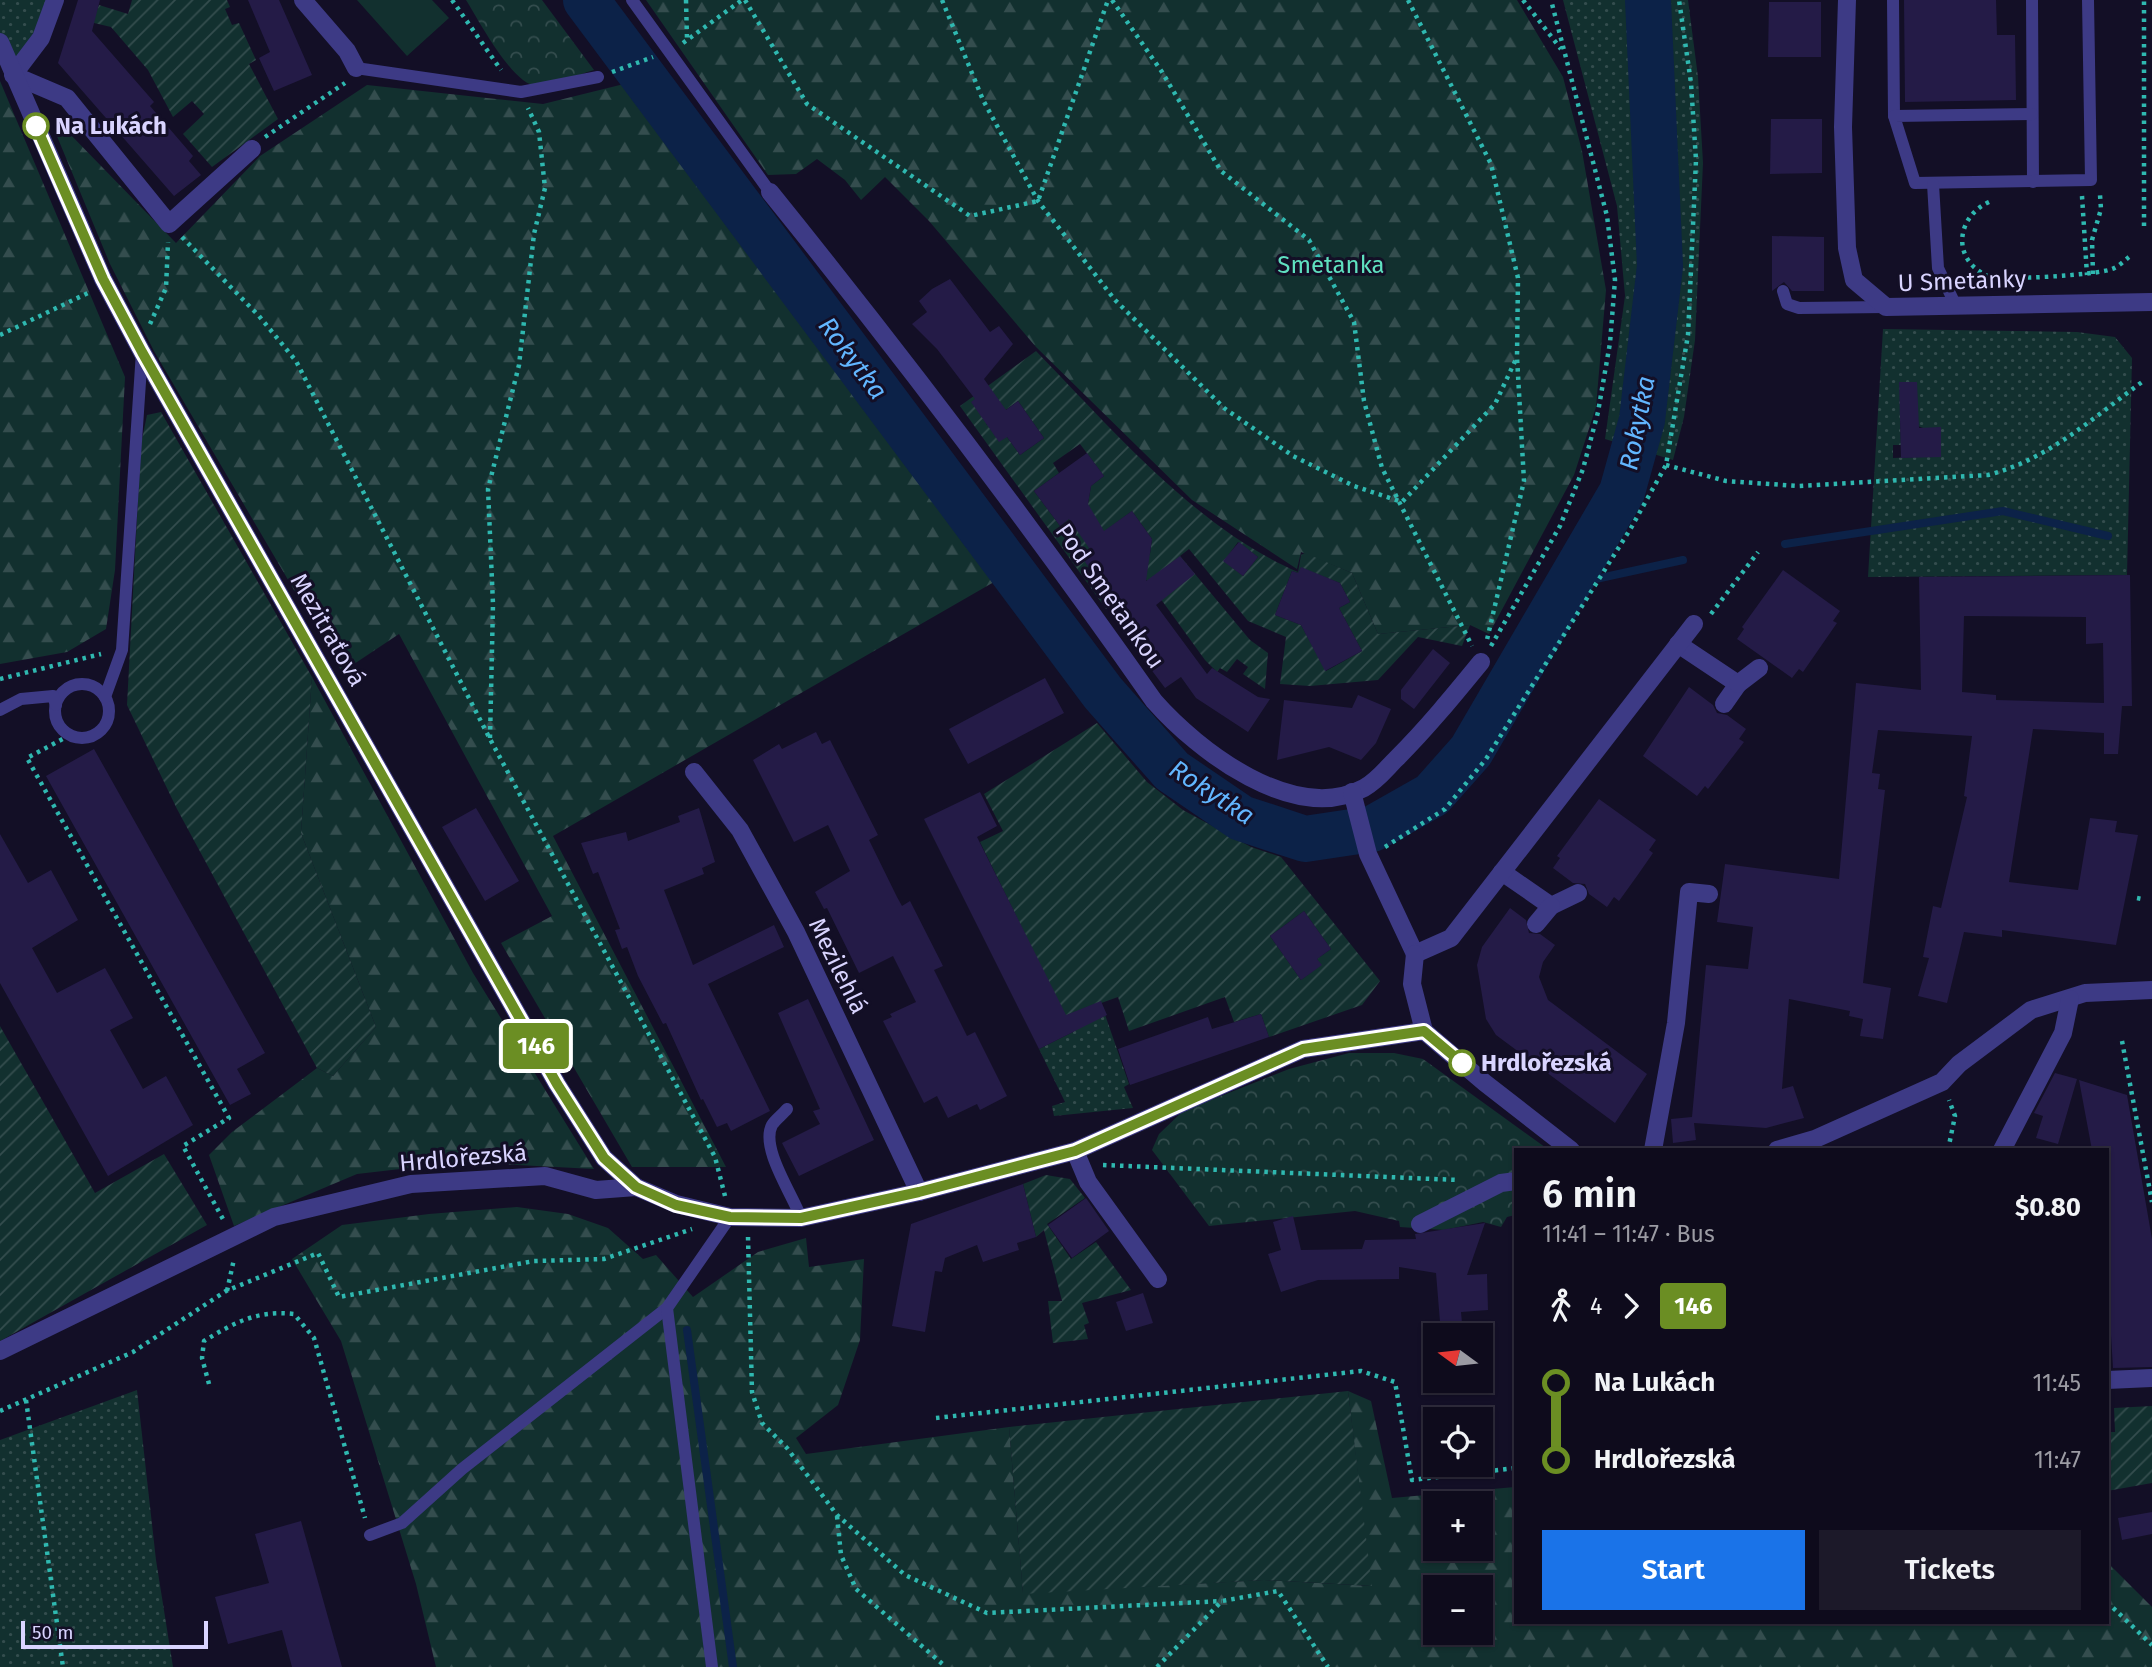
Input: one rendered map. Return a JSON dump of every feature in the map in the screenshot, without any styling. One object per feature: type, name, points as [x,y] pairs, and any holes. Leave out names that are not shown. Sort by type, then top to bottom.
[{"type":"street","points":[[55,0],[41,38],[13,75],[67,98],[169,224],[252,149]]},
{"type":"street","points":[[303,0],[347,51],[356,68]]},
{"type":"street","name":"U Smetanky","points":[[1847,0],[1843,127],[1847,248],[1854,280],[1886,307],[2152,302]]},
{"type":"street","name":"Mezitraťová","points":[[0,41],[103,279],[142,352],[557,1084],[604,1158],[636,1187]]},
{"type":"street","name":"Pod Smetankou","points":[[770,192],[876,324],[1023,516],[1154,701],[1172,721],[1222,762],[1255,781],[1310,795],[1354,799],[1410,745],[1481,662]]},
{"type":"street","points":[[1415,954],[1451,938],[1694,624]]},
{"type":"street","points":[[1678,643],[1738,684]]},
{"type":"street","points":[[1724,704],[1738,684],[1759,668]]},
{"type":"street","name":"Mezilehlá","points":[[694,772],[740,830],[796,932],[919,1192]]},
{"type":"street","points":[[1354,799],[1415,954],[1412,984],[1424,1031],[1568,1148]]},
{"type":"street","points":[[1502,872],[1551,906]]},
{"type":"street","points":[[1653,1148],[1676,1023],[1689,891],[1709,894]]},
{"type":"street","points":[[1536,924],[1551,906],[1578,893]]},
{"type":"street","points":[[1784,1148],[1815,1139],[1942,1082],[1959,1065],[2031,1010],[2085,993],[2152,990]]},
{"type":"street","points":[[2003,1148],[2063,1033],[2070,999]]},
{"type":"street","name":"Hrdlořezská","points":[[0,1351],[274,1217],[411,1184],[545,1175],[596,1190],[636,1187],[676,1205],[739,1218],[801,1218],[919,1192],[1075,1151],[1303,1049],[1424,1031]]},
{"type":"street","points":[[1075,1151],[1088,1182],[1158,1279]]},
{"type":"street","points":[[1420,1224],[1501,1183],[1514,1181]]},
{"type":"street","points":[[2109,1380],[2152,1378]]},
{"type":"lane","points":[[632,0],[770,192]]},
{"type":"lane","points":[[1893,0],[1894,116],[1914,183],[1933,184],[2091,180],[2088,0]]},
{"type":"lane","points":[[2032,0],[2033,181]]},
{"type":"lane","points":[[356,68],[521,92],[598,77]]},
{"type":"lane","points":[[1894,116],[2032,114]]},
{"type":"lane","points":[[1933,184],[1938,268],[1955,304]]},
{"type":"lane","points":[[1783,291],[1787,304],[1799,308],[1886,307]]},
{"type":"lane","points":[[0,709],[35,695],[53,696],[58,723],[70,735],[87,738],[102,730],[109,714],[106,697],[122,650],[142,352]]},
{"type":"lane","points":[[56,705],[65,690],[73,685],[92,686],[106,697]]},
{"type":"lane","points":[[787,1109],[772,1125],[769,1136],[772,1155],[801,1218]]},
{"type":"lane","points":[[370,1535],[402,1523],[462,1469],[667,1308],[739,1218]]},
{"type":"lane","points":[[667,1308],[712,1667]]},
{"type":"path","points":[[452,0],[506,78],[521,92],[539,132],[545,188],[534,234],[519,365],[488,489],[493,604],[490,738]]},
{"type":"path","points":[[686,0],[687,40]]},
{"type":"path","points":[[598,77],[668,52],[743,0],[807,103],[970,216],[1038,201]]},
{"type":"path","points":[[942,0],[983,100],[1038,201],[1115,300],[1224,408],[1293,456],[1354,486],[1402,502]]},
{"type":"path","points":[[1038,201],[1110,0]]},
{"type":"path","points":[[1110,0],[1162,72],[1221,171],[1308,240],[1354,322],[1367,412],[1382,468],[1402,502],[1446,598],[1481,662]]},
{"type":"path","points":[[1408,0],[1491,164],[1518,278],[1517,357],[1524,481],[1481,662]]},
{"type":"path","points":[[1523,0],[1564,52]]},
{"type":"path","points":[[1481,662],[1560,526],[1583,469],[1598,412],[1610,343],[1615,280],[1607,216],[1551,0]]},
{"type":"path","points":[[1376,851],[1445,809],[1486,759],[1631,528],[1666,465],[1688,335],[1696,160],[1691,83],[1679,0]]},
{"type":"path","points":[[2144,0],[2144,226]]},
{"type":"path","points":[[252,149],[348,81],[356,68]]},
{"type":"path","points":[[2081,180],[2090,274]]},
{"type":"path","points":[[1996,182],[1996,198],[1975,208],[1962,227],[1962,245],[1975,266],[1989,277],[2090,274],[2112,269],[2129,257]]},
{"type":"path","points":[[2090,274],[2092,240],[2101,209]]},
{"type":"path","points":[[142,352],[152,318],[166,288],[169,224]]},
{"type":"path","points":[[169,224],[260,316],[296,362],[490,738],[715,1157],[739,1218],[752,1392],[762,1423],[787,1448],[837,1515],[905,1575],[987,1613],[1222,1601],[1278,1591],[1328,1667]]},
{"type":"path","points":[[0,335],[91,292],[103,279]]},
{"type":"path","points":[[1402,502],[1495,404],[1517,357]]},
{"type":"path","points":[[1666,465],[1727,481],[1798,486],[1987,475],[2016,468],[2049,451],[2142,382]]},
{"type":"path","points":[[1694,624],[1705,622],[1758,552]]},
{"type":"path","points":[[0,679],[122,650]]},
{"type":"path","points":[[70,735],[27,758],[229,1118],[183,1146],[233,1236],[235,1264],[226,1292]]},
{"type":"path","points":[[2122,1041],[2152,1202]]},
{"type":"path","points":[[1942,1082],[1955,1116],[1948,1148]]},
{"type":"path","points":[[1075,1151],[1099,1164],[1361,1173],[1463,1180]]},
{"type":"path","points":[[0,1411],[132,1352],[226,1292],[318,1254],[339,1297],[534,1261],[604,1259],[739,1218]]},
{"type":"path","points":[[209,1384],[202,1358],[204,1340],[241,1319],[272,1312],[294,1314],[314,1338],[370,1535]]},
{"type":"path","points":[[936,1418],[1361,1371],[1395,1382],[1412,1480],[1514,1468]]},
{"type":"path","points":[[26,1400],[63,1667]]},
{"type":"path","points":[[837,1515],[841,1555],[856,1589],[946,1667]]},
{"type":"path","points":[[1157,1667],[1222,1601]]},
{"type":"path","points":[[2109,1604],[2152,1645]]},
{"type":"green space","points":[[0,0],[55,0],[13,75],[0,42]]},
{"type":"green space","points":[[132,0],[227,0],[230,7],[225,9],[232,25],[239,23],[256,60],[249,64],[278,119],[212,167],[183,134],[204,114],[192,101],[173,117],[148,70],[111,27],[73,18],[96,13],[99,5],[128,14]]},
{"type":"green space","points":[[357,0],[432,0],[449,18],[407,56]]},
{"type":"green space","points":[[466,0],[542,0],[594,70],[551,84],[537,86],[528,83],[507,64]]},
{"type":"green space","name":"Smetanka","points":[[646,0],[1517,0],[1563,77],[1582,151],[1606,290],[1596,407],[1574,475],[1489,634],[1470,625],[1378,634],[1352,573],[1301,552],[1297,569],[1192,500],[1036,347],[929,221],[885,177],[861,200],[845,180],[817,159],[796,174],[768,175]]},
{"type":"green space","points":[[1563,0],[1688,0],[1698,77],[1703,163],[1695,340],[1684,417],[1673,460],[1605,439],[1625,296],[1617,206]]},
{"type":"green space","points":[[0,81],[125,377],[115,570],[106,629],[67,652],[0,664]]},
{"type":"green space","points":[[624,84],[994,582],[553,836],[726,1167],[632,1167],[501,943],[552,916],[399,634],[342,672],[154,351],[110,264],[54,129],[67,131],[176,243],[260,156],[367,85],[543,104]]},
{"type":"green space","points":[[1883,329],[2077,332],[2115,337],[2132,358],[2127,575],[1868,577]],"holes":[[[1900,419],[1941,435],[1941,456],[1893,458],[1893,445],[1901,445]]]},
{"type":"green space","points":[[1036,351],[1158,475],[1225,530],[1298,572],[1301,555],[1305,553],[1352,573],[1378,634],[1470,625],[1462,646],[1418,637],[1378,680],[1310,686],[1280,684],[1286,637],[1248,621],[1189,549],[1180,556],[1250,640],[1268,653],[1265,689],[1243,674],[1248,667],[1237,659],[1227,672],[1220,668],[1217,672],[1205,660],[1147,580],[1106,609],[960,406]],"holes":[[[1018,401],[1044,438],[1020,455],[1007,437],[986,424]],[[1080,444],[1104,476],[1091,486],[1088,504],[1060,526],[1034,491],[1059,473],[1053,463]],[[1132,511],[1152,539],[1150,554],[1104,587],[1094,555],[1087,544]],[[1238,542],[1258,557],[1243,576],[1224,561]],[[1301,568],[1340,583],[1350,602],[1339,608],[1362,651],[1326,671],[1301,625],[1275,615],[1292,571],[1298,573]]]},
{"type":"green space","points":[[161,412],[312,677],[301,833],[376,1027],[333,1076],[317,1068],[177,809],[127,705],[141,444],[147,415]]},
{"type":"green space","points":[[312,677],[473,973],[594,1169],[461,1162],[357,1174],[234,1226],[209,1155],[232,1132],[317,1068],[333,1076],[376,1027],[301,833]]},
{"type":"green space","points":[[1097,723],[1147,782],[1183,810],[1251,847],[1281,857],[1380,981],[1362,1005],[1269,1037],[1261,1014],[1234,1022],[1225,997],[1129,1031],[1118,997],[1065,1016],[980,842],[1003,831],[984,794]],"holes":[[[1304,911],[1331,949],[1317,959],[1321,965],[1301,980],[1270,936]]]},
{"type":"green space","points":[[1101,1003],[1129,1084],[1124,1087],[1133,1108],[1054,1116],[1052,1106],[1065,1102],[1039,1049],[1073,1032]]},
{"type":"green space","points":[[0,1026],[95,1193],[164,1154],[207,1225],[0,1341]]},
{"type":"green space","points":[[1349,1053],[1394,1053],[1423,1059],[1546,1148],[1514,1148],[1514,1215],[1507,1217],[1501,1227],[1483,1222],[1444,1230],[1400,1227],[1399,1221],[1355,1211],[1209,1226],[1152,1150],[1159,1134],[1183,1111],[1289,1069]]},
{"type":"green space","points":[[1046,1175],[1070,1179],[1085,1198],[1047,1224],[1071,1259],[1096,1242],[1131,1290],[1082,1303],[1089,1323],[1084,1325],[1088,1339],[1053,1343],[1048,1301],[1062,1301],[1044,1230],[1036,1237],[1023,1184]]},
{"type":"green space","points":[[517,1207],[568,1214],[608,1228],[643,1259],[656,1255],[693,1297],[758,1252],[806,1238],[809,1267],[864,1259],[860,1340],[838,1405],[796,1438],[806,1454],[1009,1427],[1023,1593],[1264,1580],[1371,1586],[1348,1391],[1371,1401],[1392,1498],[1423,1495],[1423,1561],[1493,1561],[1493,1491],[1470,1491],[1514,1487],[1514,1624],[2109,1624],[2109,1564],[2152,1607],[2152,1667],[436,1667],[416,1584],[341,1341],[292,1259],[342,1225]]},
{"type":"green space","points":[[137,1390],[156,1560],[173,1667],[0,1667],[0,1440]]},
{"type":"green space","points":[[1348,1391],[1372,1586],[1264,1580],[1023,1594],[1009,1427]]},
{"type":"green space","points":[[2152,1406],[2152,1483],[2109,1491],[2109,1432],[2115,1432],[2114,1408]]},
{"type":"building","points":[[78,0],[100,0],[92,31],[154,102],[150,106],[193,156],[189,161],[201,175],[174,196],[58,63]]},
{"type":"building","points":[[248,0],[279,0],[312,75],[274,91],[259,58],[270,52]]},
{"type":"building","points":[[1904,0],[1996,0],[1997,35],[2015,35],[2016,100],[1905,102]]},
{"type":"building","points":[[1769,2],[1821,2],[1821,57],[1768,57]]},
{"type":"building","points":[[1771,119],[1822,119],[1822,173],[1770,174]]},
{"type":"building","points":[[1772,236],[1824,237],[1824,291],[1792,291],[1784,282],[1772,291]]},
{"type":"building","points":[[950,279],[990,332],[999,326],[1013,344],[984,379],[1006,410],[1018,401],[1044,438],[1020,455],[1007,437],[999,442],[971,402],[975,399],[937,349],[912,324],[927,312],[919,301],[932,289]]},
{"type":"building","points":[[1899,382],[1917,382],[1919,428],[1941,427],[1941,457],[1901,458]]},
{"type":"building","points":[[1087,453],[1104,476],[1091,486],[1088,504],[1104,531],[1132,511],[1152,539],[1146,581],[1180,556],[1195,574],[1156,605],[1207,674],[1212,668],[1258,697],[1270,699],[1248,732],[1196,698],[1181,677],[1165,688],[1123,632],[1128,628],[1122,620],[1125,617],[1085,562],[1089,548],[1069,519],[1060,526],[1034,491]]},
{"type":"building","points":[[1239,542],[1258,557],[1243,576],[1223,561]]},
{"type":"building","points":[[1301,567],[1340,583],[1350,602],[1339,608],[1362,651],[1325,671],[1301,625],[1275,615],[1292,571],[1298,573]]},
{"type":"building","points":[[1783,570],[1840,611],[1833,621],[1837,623],[1803,672],[1799,669],[1792,678],[1737,639],[1744,629],[1742,627]]},
{"type":"building","points":[[2130,575],[2132,706],[2122,706],[2118,754],[2104,754],[2104,733],[2033,729],[2009,882],[2078,890],[2090,818],[2117,821],[2115,832],[2138,835],[2116,945],[2002,930],[2002,937],[1964,932],[1947,1003],[1918,996],[1929,958],[1923,957],[1933,906],[1941,908],[1967,797],[1964,796],[1972,736],[1878,730],[1872,773],[1880,774],[1878,789],[1885,790],[1863,983],[1891,988],[1883,1039],[1860,1036],[1863,1019],[1849,1016],[1850,1011],[1789,999],[1782,1089],[1793,1086],[1804,1118],[1766,1128],[1694,1123],[1696,1140],[1673,1143],[1671,1119],[1692,1117],[1706,965],[1748,969],[1753,927],[1717,922],[1725,864],[1839,879],[1856,683],[1921,690],[1919,577]],"holes":[[[1964,616],[2086,617],[2086,644],[2103,643],[2104,703],[1996,700],[1996,695],[1962,692]]]},
{"type":"building","points":[[1433,649],[1450,663],[1414,709],[1401,699],[1401,690]]},
{"type":"building","points":[[1045,678],[1064,713],[968,764],[949,729]]},
{"type":"building","points":[[1689,687],[1713,705],[1717,713],[1727,715],[1746,729],[1739,739],[1744,742],[1708,789],[1705,786],[1697,796],[1643,756]]},
{"type":"building","points":[[1358,695],[1391,709],[1376,743],[1361,760],[1329,747],[1277,760],[1284,700],[1352,708]]},
{"type":"building","points":[[816,732],[822,744],[830,740],[878,835],[869,840],[897,897],[902,906],[910,901],[943,966],[934,970],[967,1036],[975,1032],[1007,1096],[980,1110],[977,1104],[948,1118],[937,1096],[924,1103],[883,1021],[892,1017],[890,1014],[916,1002],[893,956],[859,973],[827,908],[824,909],[815,892],[850,871],[828,825],[794,842],[753,760],[779,744],[782,749]]},
{"type":"building","points":[[94,749],[265,1053],[237,1069],[251,1094],[230,1105],[46,776]]},
{"type":"building","points":[[980,792],[997,826],[977,837],[1066,1015],[1101,1001],[1107,1015],[1039,1049],[924,819]]},
{"type":"building","points":[[1599,799],[1656,840],[1649,850],[1653,853],[1619,901],[1614,897],[1607,907],[1589,894],[1585,884],[1573,883],[1553,868],[1560,858],[1557,856]]},
{"type":"building","points":[[476,808],[519,881],[485,901],[442,827]]},
{"type":"building","points":[[699,808],[715,862],[702,868],[704,874],[664,890],[693,965],[774,925],[784,947],[708,984],[770,1111],[731,1131],[727,1123],[717,1127],[703,1099],[701,1100],[666,1023],[663,1024],[638,976],[627,947],[622,949],[615,930],[620,929],[598,872],[593,874],[581,843],[626,832],[628,841],[680,822],[678,816]]},
{"type":"building","points":[[0,834],[28,883],[51,870],[78,920],[32,948],[57,993],[105,968],[133,1018],[110,1030],[143,1089],[166,1076],[193,1125],[108,1176],[0,983]]},
{"type":"building","points":[[1510,908],[1526,920],[1529,933],[1540,934],[1555,945],[1543,962],[1539,977],[1548,1000],[1647,1074],[1615,1123],[1496,1035],[1486,1019],[1477,965],[1482,947]]},
{"type":"building","points":[[1304,911],[1331,949],[1317,959],[1322,965],[1301,980],[1270,936]]},
{"type":"building","points":[[808,999],[874,1140],[799,1176],[782,1143],[820,1124],[813,1111],[820,1109],[778,1013]]},
{"type":"building","points":[[1261,1014],[1269,1037],[1130,1085],[1118,1049],[1208,1017],[1212,1029]]},
{"type":"building","points":[[2055,1073],[2077,1079],[2058,1144],[2036,1138],[2043,1116],[2034,1113]]},
{"type":"building","points":[[2079,1080],[2127,1095],[2152,1239],[2152,1367],[2113,1368],[2109,1319],[2109,1148],[2092,1148]]},
{"type":"building","points":[[1023,1184],[1036,1237],[1017,1243],[1019,1250],[983,1262],[977,1245],[945,1258],[942,1272],[935,1271],[925,1332],[892,1326],[911,1224]]},
{"type":"building","points":[[1086,1198],[1109,1231],[1072,1258],[1048,1225]]},
{"type":"building","points":[[1293,1216],[1301,1250],[1362,1249],[1365,1240],[1416,1239],[1415,1234],[1485,1223],[1467,1275],[1487,1274],[1488,1310],[1461,1312],[1462,1323],[1440,1323],[1436,1273],[1399,1267],[1399,1279],[1318,1280],[1281,1292],[1268,1254],[1281,1250],[1273,1222]]},
{"type":"building","points":[[1143,1293],[1153,1323],[1126,1331],[1116,1302]]},
{"type":"building","points":[[2152,1512],[2152,1534],[2122,1540],[2118,1518]]},
{"type":"building","points":[[301,1521],[342,1667],[292,1667],[282,1630],[228,1644],[215,1597],[269,1583],[255,1534]]},
{"type":"waterway","name":"Rokytka","points":[[586,0],[1103,693],[1172,771],[1241,818],[1305,839],[1372,829],[1432,795],[1471,751],[1622,492],[1642,420],[1660,266],[1648,0]]},
{"type":"waterway","points":[[1785,544],[2003,511],[2108,536]]},
{"type":"waterway","points":[[1568,585],[1683,560]]},
{"type":"waterway","points":[[687,1330],[733,1667]]},
{"type":"bus line","name":"146","points":[[36,126],[103,279],[142,352],[557,1084],[604,1158],[636,1187],[676,1205],[730,1217],[801,1218],[919,1192],[1075,1151],[1303,1049],[1424,1031],[1462,1063]]},
{"type":"place","name":"Na Lukách","points":[[36,126]]},
{"type":"place","name":"Hrdlořezská","points":[[1462,1063]]}]
